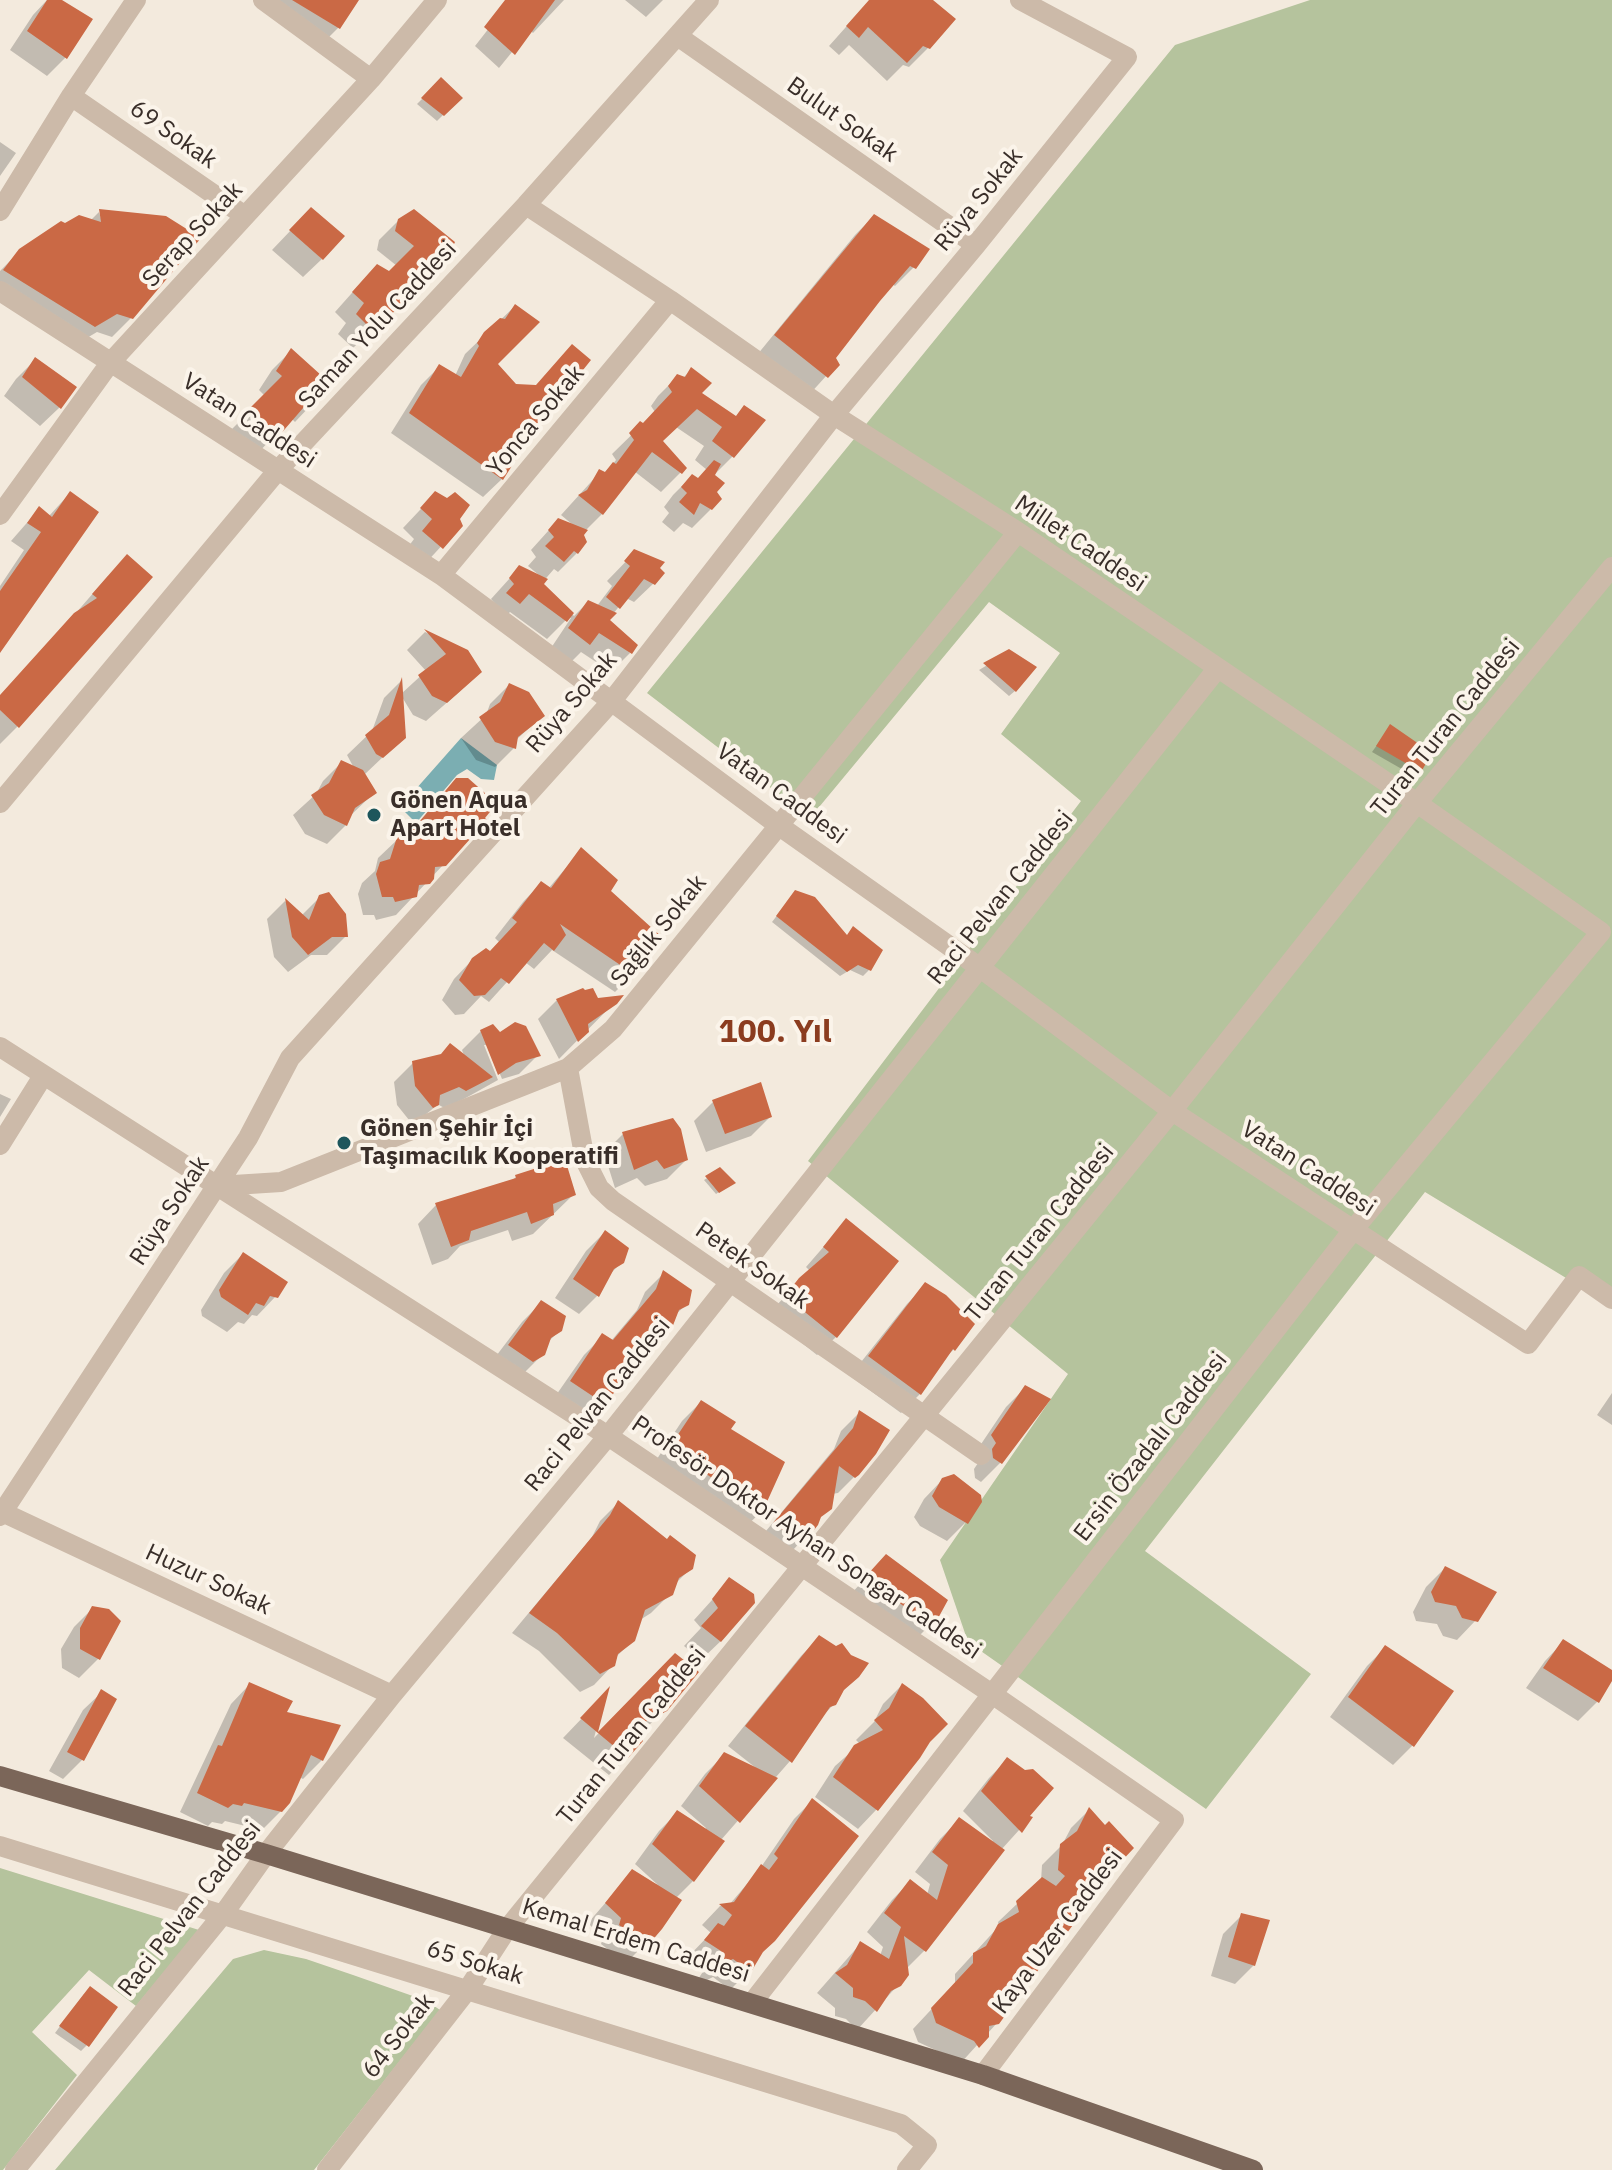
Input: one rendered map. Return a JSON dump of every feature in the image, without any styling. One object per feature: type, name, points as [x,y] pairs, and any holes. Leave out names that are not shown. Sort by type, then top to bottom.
[{"type":"main road","name":"Kemal Erdem Caddesi","points":[[0,1776],[266,1854],[983,2075],[1253,2170]]},
{"type":"street","points":[[0,211],[71,96],[136,0]]},
{"type":"street","points":[[263,0],[371,79]]},
{"type":"street","name":"Serap Sokak","points":[[0,515],[110,363],[371,79],[437,0]]},
{"type":"street","name":"Saman Yolu Caddesi","points":[[0,803],[278,470],[526,205],[709,0]]},
{"type":"street","name":"Rüya Sokak","points":[[1,1514],[218,1186],[248,1138],[290,1058],[611,702],[834,415],[1127,57],[1020,0]]},
{"type":"street","name":"Bulut Sokak","points":[[679,37],[976,245]]},
{"type":"street","name":"69 Sokak","points":[[71,96],[245,216]]},
{"type":"street","name":"Millet Caddesi","points":[[526,205],[670,300],[834,415],[1018,532],[1601,932]]},
{"type":"street","name":"Vatan Caddesi","points":[[0,291],[441,575],[1172,1111],[1528,1344],[1579,1276],[1612,1299]]},
{"type":"street","name":"Yonca Sokak","points":[[441,575],[670,300]]},
{"type":"street","name":"Sağlık Sokak","points":[[218,1186],[281,1182],[568,1068],[613,1029],[1018,532]]},
{"type":"street","name":"Turan Turan Caddesi","points":[[507,1929],[803,1568],[1417,803],[1612,567]]},
{"type":"street","name":"Raci Pelvan Caddesi","points":[[15,2170],[224,1913],[266,1854],[392,1695],[608,1436],[1217,669]]},
{"type":"street","name":"Ersin Özadalı Caddesi","points":[[752,2003],[1353,1230],[1601,932]]},
{"type":"street","name":"Profesör Doktor Ayhan Songar Caddesi","points":[[0,1047],[608,1436],[1174,1820]]},
{"type":"street","name":"Petek Sokak","points":[[568,1068],[585,1160],[599,1188],[613,1201],[981,1455]]},
{"type":"street","points":[[0,1145],[43,1076]]},
{"type":"street","name":"Huzur Sokak","points":[[1,1514],[392,1695]]},
{"type":"street","name":"Kaya Uzer Caddesi","points":[[983,2075],[1174,1820]]},
{"type":"street","name":"65 Sokak","points":[[0,1846],[901,2124],[927,2145],[907,2170]]},
{"type":"street","name":"64 Sokak","points":[[327,2170],[468,1989],[507,1929]]},
{"type":"green space","points":[[1310,0],[1612,0],[1612,1306],[1425,1192],[1145,1551],[1311,1674],[1206,1809],[968,1642],[940,1560],[1068,1374],[808,1161],[1081,801],[1001,734],[1060,653],[989,602],[810,818],[647,693],[1175,45]]},
{"type":"green space","points":[[0,1868],[199,1930],[136,2006],[89,1970],[32,2032],[77,2075],[3,2170],[0,2170]]},
{"type":"green space","points":[[264,1950],[306,1959],[353,1975],[427,2001],[440,2010],[314,2170],[55,2170],[233,1959]]},
{"type":"water","points":[[461,738],[497,765],[494,780],[481,779],[467,769],[457,775],[416,823],[400,807]]},
{"type":"building","points":[[47,0],[62,0],[93,19],[67,59],[27,31]]},
{"type":"building","points":[[292,0],[359,0],[340,29]]},
{"type":"building","points":[[505,0],[555,0],[515,55],[484,27]]},
{"type":"building","points":[[869,0],[933,0],[956,19],[930,49],[923,46],[907,63],[868,27],[859,38],[846,26]]},
{"type":"building","points":[[441,77],[463,98],[444,116],[421,98]]},
{"type":"building","points":[[311,207],[345,236],[323,260],[289,230]]},
{"type":"building","points":[[99,209],[166,216],[201,238],[133,319],[117,314],[95,327],[3,270],[19,249],[61,221],[65,223],[79,215],[101,222]]},
{"type":"building","points":[[414,209],[455,242],[449,255],[436,264],[430,260],[407,291],[409,298],[373,331],[356,314],[364,303],[352,292],[377,264],[389,271],[414,246],[395,231],[398,219]]},
{"type":"building","points":[[874,214],[930,249],[916,269],[910,266],[880,301],[836,358],[840,365],[828,378],[774,335]]},
{"type":"building","points":[[515,304],[540,322],[498,364],[516,384],[536,385],[572,344],[591,360],[579,375],[583,380],[563,402],[558,401],[546,417],[544,415],[503,480],[409,413],[439,364],[461,377],[484,332],[500,318],[505,319]]},
{"type":"building","points":[[291,348],[332,385],[315,404],[310,400],[278,437],[247,411],[282,376],[276,371]]},
{"type":"building","points":[[35,357],[77,387],[61,409],[22,377]]},
{"type":"building","points":[[691,367],[712,383],[702,393],[736,416],[744,405],[766,420],[734,458],[712,441],[722,427],[697,409],[663,441],[687,468],[682,474],[652,452],[603,515],[578,495],[587,490],[599,469],[605,472],[613,462],[616,464],[634,440],[629,433],[640,421],[643,423],[672,392],[668,386],[677,374],[685,377]]},
{"type":"building","points":[[714,460],[721,464],[715,475],[725,483],[717,492],[722,499],[712,510],[700,503],[694,515],[679,502],[687,493],[681,487],[692,474],[698,478]]},
{"type":"building","points":[[70,491],[99,512],[0,653],[0,591],[41,532],[27,523],[39,506],[52,517]]},
{"type":"building","points":[[435,491],[447,498],[455,492],[470,505],[460,519],[463,526],[443,549],[422,531],[432,519],[420,508]]},
{"type":"building","points":[[558,518],[588,530],[584,535],[587,542],[578,554],[574,551],[564,562],[545,546],[554,537],[548,530]]},
{"type":"building","points":[[634,549],[665,562],[660,568],[665,573],[655,585],[644,579],[620,609],[606,597],[630,566],[624,561]]},
{"type":"building","points":[[127,554],[153,577],[19,728],[0,710],[0,695],[74,613],[97,598],[92,594]]},
{"type":"building","points":[[519,565],[548,579],[544,584],[574,613],[567,622],[529,594],[520,604],[506,593],[514,584],[509,578]]},
{"type":"building","points":[[588,600],[617,613],[610,620],[638,645],[632,654],[599,633],[590,645],[568,628]]},
{"type":"building","points":[[424,629],[468,650],[482,672],[447,703],[432,696],[418,675],[446,654]]},
{"type":"building","points":[[1009,649],[1037,667],[1016,692],[983,663]]},
{"type":"building","points":[[402,677],[406,738],[383,758],[376,754],[365,735],[389,715]]},
{"type":"building","points":[[509,683],[529,692],[545,716],[518,737],[516,749],[495,742],[479,717],[500,702]]},
{"type":"building","points":[[1390,724],[1432,753],[1421,772],[1376,746]]},
{"type":"building","points":[[341,760],[363,770],[377,793],[355,808],[347,826],[324,815],[311,795],[329,783]]},
{"type":"building","points":[[456,778],[468,778],[486,794],[483,800],[494,807],[485,818],[487,820],[446,866],[435,867],[434,879],[430,884],[419,885],[417,897],[395,902],[393,897],[382,897],[376,874],[380,862],[390,859],[397,837],[415,827]]},
{"type":"building","points":[[581,847],[618,880],[611,891],[663,938],[635,975],[560,924],[566,935],[554,951],[544,943],[509,984],[501,978],[485,995],[474,996],[459,980],[472,958],[486,948],[490,951],[517,922],[512,918],[541,881],[551,888]]},
{"type":"building","points":[[795,890],[815,897],[847,935],[853,926],[883,950],[871,971],[858,965],[847,972],[776,916]]},
{"type":"building","points":[[329,892],[346,914],[348,937],[332,937],[308,955],[292,937],[285,898],[309,920],[319,895]]},
{"type":"building","points":[[583,988],[593,988],[598,998],[624,995],[617,1004],[588,1024],[589,1032],[578,1042],[556,999]]},
{"type":"building","points":[[515,1022],[526,1026],[541,1056],[516,1063],[498,1075],[480,1030],[493,1024],[500,1032]]},
{"type":"building","points":[[450,1043],[493,1077],[466,1091],[459,1087],[440,1095],[439,1105],[433,1108],[415,1086],[412,1061],[441,1054]]},
{"type":"building","points":[[761,1082],[772,1117],[725,1134],[712,1100]]},
{"type":"building","points":[[673,1118],[681,1129],[688,1160],[664,1169],[657,1160],[634,1170],[622,1132]]},
{"type":"building","points":[[565,1159],[576,1195],[553,1204],[554,1215],[531,1224],[527,1212],[471,1231],[469,1240],[451,1247],[435,1203]]},
{"type":"building","points":[[720,1167],[736,1183],[719,1193],[705,1176]]},
{"type":"building","points":[[846,1218],[899,1261],[837,1338],[785,1296],[799,1278],[829,1252],[823,1247]]},
{"type":"building","points":[[605,1230],[629,1248],[624,1263],[614,1269],[599,1297],[573,1279]]},
{"type":"building","points":[[243,1252],[288,1282],[278,1298],[270,1296],[264,1306],[256,1303],[248,1315],[221,1297],[219,1290]]},
{"type":"building","points":[[663,1270],[692,1290],[689,1305],[679,1310],[672,1328],[659,1338],[652,1334],[606,1405],[570,1381],[602,1333],[613,1340],[656,1289]]},
{"type":"building","points":[[925,1282],[946,1295],[975,1324],[921,1395],[868,1356]]},
{"type":"building","points":[[541,1300],[566,1316],[562,1331],[551,1338],[545,1355],[533,1362],[508,1345]]},
{"type":"building","points":[[1025,1385],[1051,1399],[1002,1464],[993,1458],[992,1449],[996,1443],[991,1435]]},
{"type":"building","points":[[701,1400],[736,1422],[731,1429],[785,1462],[761,1515],[722,1491],[725,1487],[669,1448]]},
{"type":"building","points":[[859,1410],[890,1430],[876,1454],[855,1478],[839,1466],[832,1509],[821,1517],[803,1544],[773,1523],[853,1428]]},
{"type":"building","points":[[954,1474],[981,1495],[982,1502],[968,1524],[939,1507],[932,1496],[942,1478]]},
{"type":"building","points":[[618,1500],[667,1539],[670,1535],[696,1555],[693,1569],[679,1578],[673,1595],[645,1610],[635,1641],[618,1654],[615,1666],[600,1674],[557,1633],[529,1613],[610,1515]]},
{"type":"building","points":[[886,1554],[948,1600],[936,1622],[927,1625],[891,1596],[868,1584],[867,1575]]},
{"type":"building","points":[[1445,1566],[1497,1592],[1478,1622],[1462,1618],[1456,1606],[1435,1602],[1431,1592]]},
{"type":"building","points":[[729,1577],[754,1594],[755,1603],[721,1642],[701,1626],[718,1608],[712,1599]]},
{"type":"building","points":[[92,1606],[109,1609],[121,1621],[100,1660],[80,1649],[80,1628]]},
{"type":"building","points":[[819,1635],[836,1646],[842,1643],[851,1655],[869,1663],[844,1690],[836,1705],[830,1707],[792,1763],[745,1726]]},
{"type":"building","points":[[1563,1639],[1612,1670],[1612,1681],[1599,1703],[1543,1668]]},
{"type":"building","points":[[1385,1645],[1454,1691],[1414,1747],[1348,1697]]},
{"type":"building","points":[[675,1653],[699,1672],[667,1711],[641,1724],[643,1741],[628,1758],[580,1718],[610,1686],[598,1732]]},
{"type":"building","points":[[249,1682],[293,1701],[287,1712],[341,1725],[323,1761],[311,1755],[290,1803],[282,1812],[244,1803],[228,1808],[197,1793],[218,1745],[222,1746]]},
{"type":"building","points":[[902,1683],[923,1698],[948,1724],[930,1742],[878,1811],[833,1777],[854,1745],[883,1730],[874,1720],[889,1708]]},
{"type":"building","points":[[101,1689],[117,1699],[84,1761],[67,1752]]},
{"type":"building","points":[[724,1752],[778,1778],[740,1823],[699,1786]]},
{"type":"building","points":[[1007,1757],[1025,1770],[1033,1769],[1054,1788],[1030,1816],[1033,1817],[1022,1833],[981,1791]]},
{"type":"building","points":[[812,1798],[859,1836],[763,1952],[751,1972],[733,1959],[707,1972],[721,1951],[704,1940],[718,1923],[724,1926],[732,1915],[719,1904],[734,1902],[761,1864],[769,1870],[778,1858],[774,1854]]},
{"type":"building","points":[[1089,1807],[1105,1825],[1109,1821],[1134,1848],[1063,1936],[999,2024],[989,2026],[989,2037],[979,2048],[974,2041],[936,2023],[931,2008],[973,1963],[973,1953],[986,1946],[998,1924],[1019,1912],[1016,1901],[1042,1877],[1056,1886],[1065,1876],[1058,1870],[1060,1844],[1077,1831]]},
{"type":"building","points":[[677,1810],[725,1841],[694,1882],[652,1844]]},
{"type":"building","points":[[959,1817],[1005,1850],[926,1952],[904,1936],[909,1975],[901,1986],[891,1991],[877,2012],[865,2001],[853,1997],[853,1988],[835,1973],[847,1965],[860,1941],[889,1959],[901,1927],[884,1913],[910,1879],[937,1900],[948,1865],[932,1852]]},
{"type":"building","points":[[632,1869],[682,1900],[650,1943],[643,1943],[619,1925],[621,1918],[605,1903]]},
{"type":"building","points":[[1241,1913],[1270,1920],[1255,1966],[1228,1957]]},
{"type":"building","points":[[90,1986],[118,2007],[89,2047],[59,2026]]},
{"type":"place","name":"Gönen Aqua Apart Hotel","points":[[374,815]]},
{"type":"place","name":"Gönen Şehir İçi Taşımacılık Kooperatifi","points":[[344,1143]]},
{"type":"district","name":"100. Yıl","points":[[775,1033]]}]
